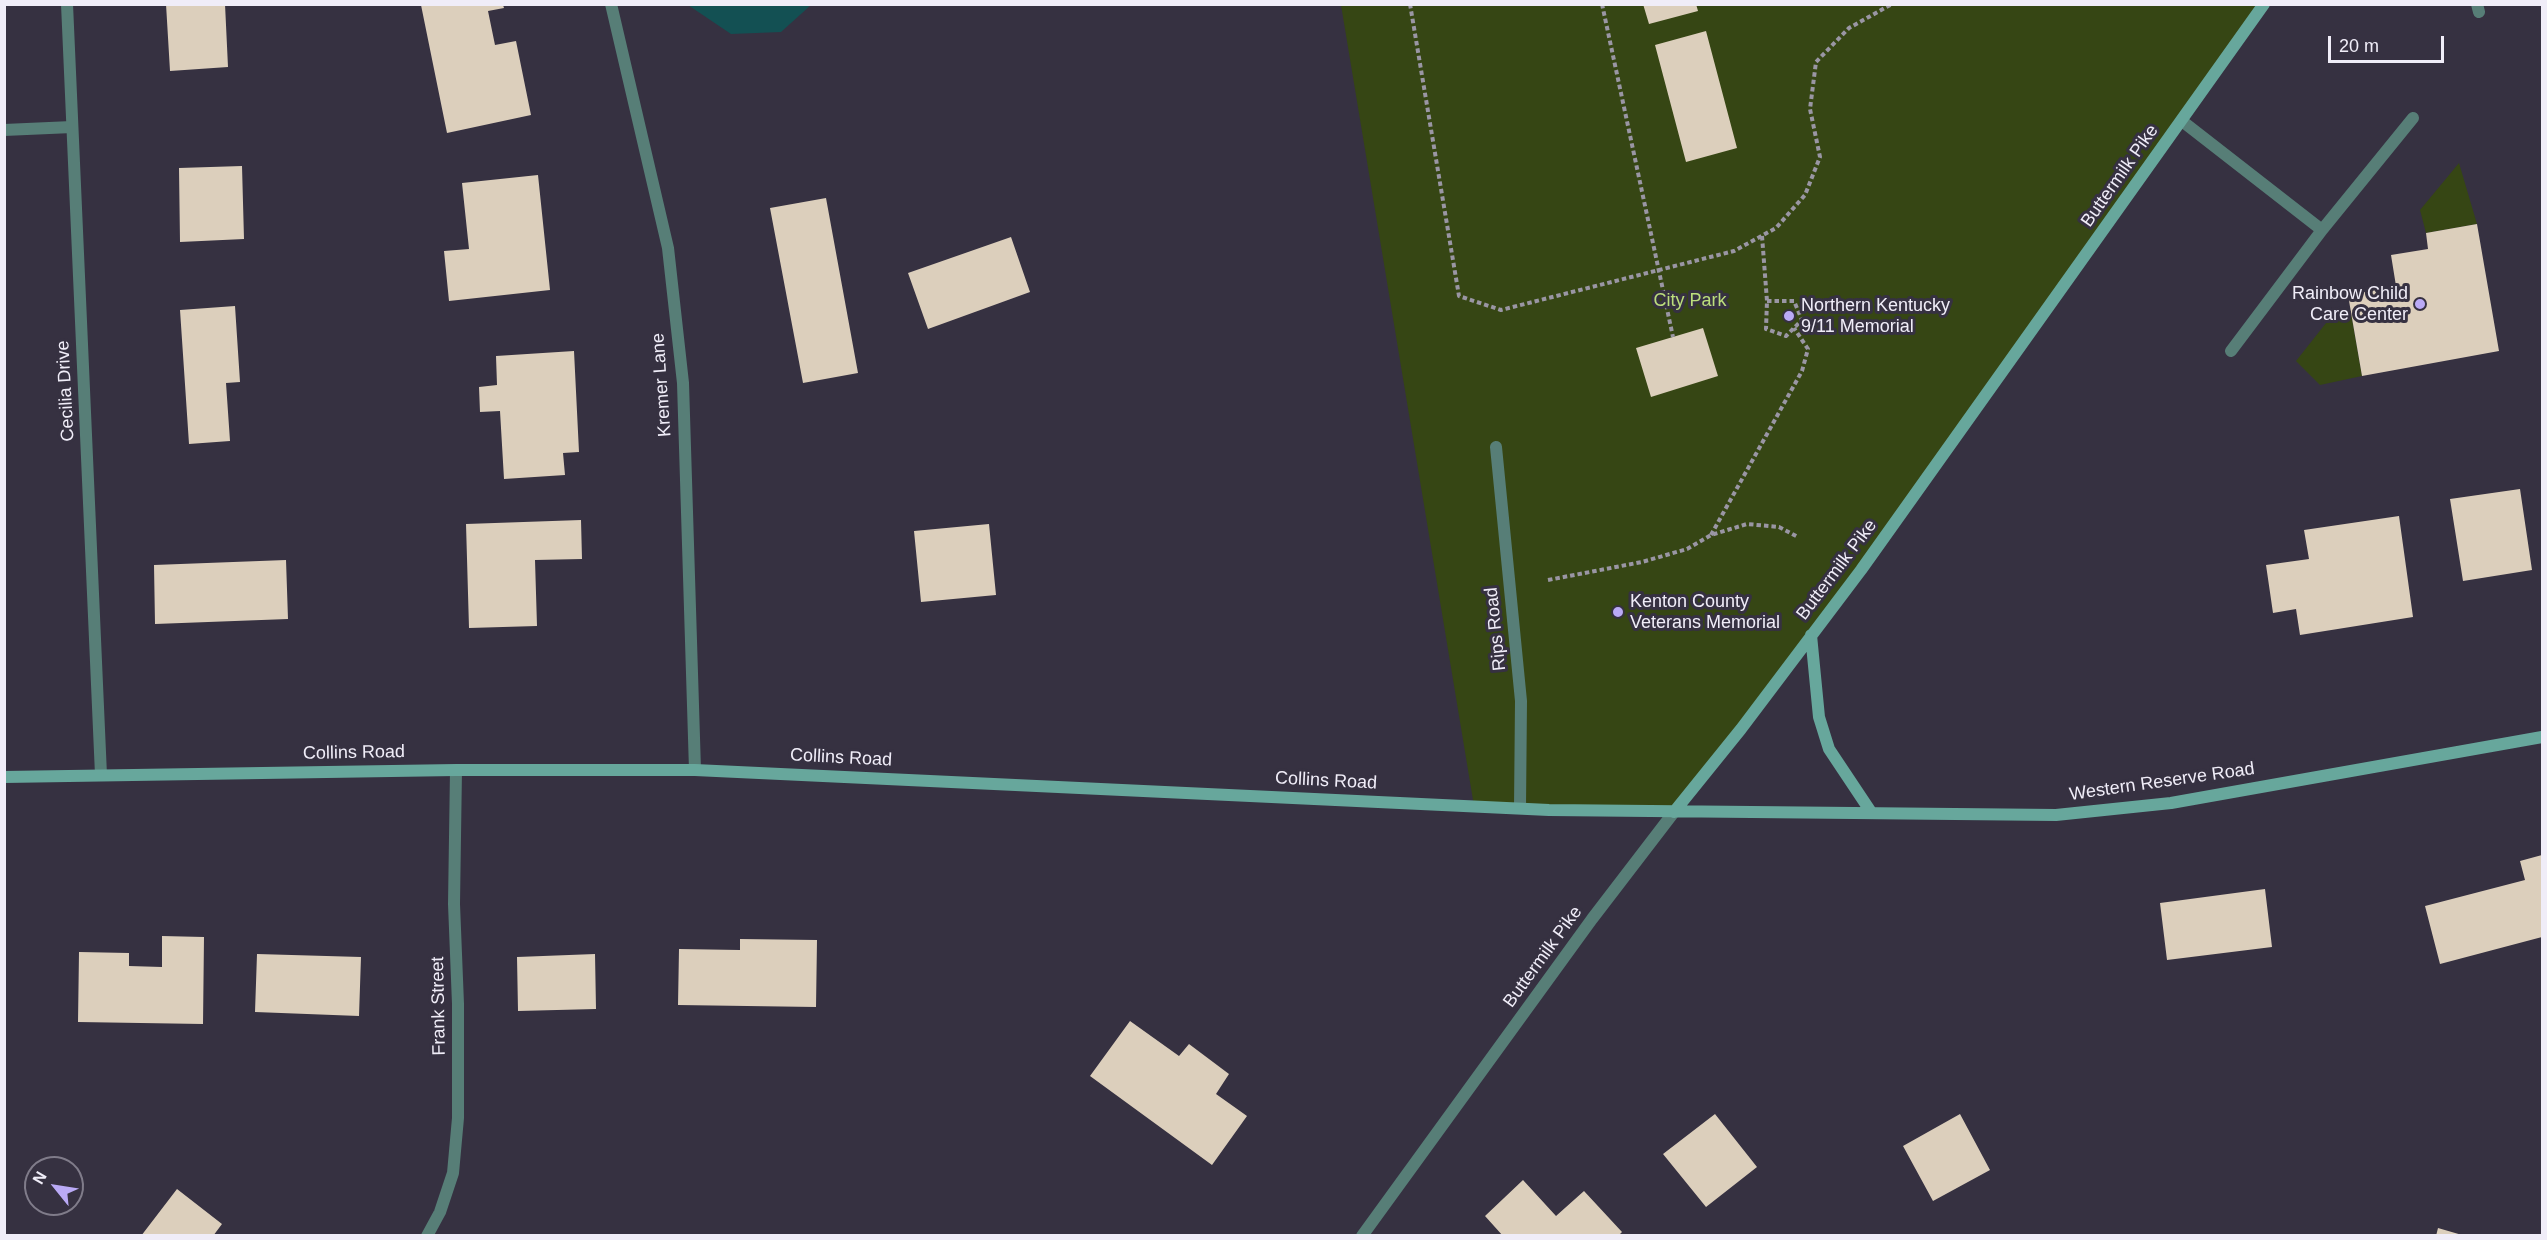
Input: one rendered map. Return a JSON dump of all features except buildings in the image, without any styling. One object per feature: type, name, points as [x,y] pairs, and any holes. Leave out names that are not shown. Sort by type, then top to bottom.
[{"type":"main road","name":"Buttermilk Pike","points":[[1674,812],[1741,729],[1861,570],[2264,4]]},
{"type":"main road","points":[[1811,635],[1819,717],[1829,749],[1871,812]]},
{"type":"main road","name":"Western Reserve Road","points":[[1674,812],[2056,815],[2171,803],[2542,737]]},
{"type":"main road","name":"Collins Road","points":[[4,777],[456,770],[695,770],[1549,810],[1674,812]]},
{"type":"street","name":"Cecilia Drive","points":[[67,4],[101,775]]},
{"type":"street","name":"Kremer Lane","points":[[611,4],[668,248],[683,383],[695,770]]},
{"type":"street","points":[[2231,351],[2322,230],[2413,118]]},
{"type":"street","points":[[2181,120],[2322,230]]},
{"type":"street","points":[[4,130],[72,127]]},
{"type":"street","name":"Rips Road","points":[[1496,447],[1521,701],[1520,807]]},
{"type":"street","name":"Frank Street","points":[[427,1236],[440,1212],[453,1173],[458,1118],[458,1004],[454,904],[456,770]]},
{"type":"street","name":"Buttermilk Pike","points":[[1362,1236],[1592,919],[1674,812]]},
{"type":"path","points":[[1410,4],[1459,296],[1500,310],[1734,251],[1776,228],[1805,195],[1820,157],[1810,109],[1816,62],[1849,28],[1892,4]]},
{"type":"path","points":[[1602,4],[1673,337]]},
{"type":"path","points":[[1762,236],[1767,301],[1766,329],[1786,336],[1802,320],[1794,301],[1767,301]]},
{"type":"path","points":[[1711,535],[1802,371],[1808,350],[1794,328]]},
{"type":"path","points":[[1548,580],[1642,562],[1687,549],[1711,535],[1747,524],[1779,527],[1798,537]]},
{"type":"green space","name":"City Park","points":[[1341,5],[2264,5],[1861,570],[1674,812],[1474,806]]},
{"type":"green space","points":[[2459,163],[2477,224],[2426,233],[2420,210]]},
{"type":"green space","points":[[2351,313],[2362,376],[2320,385],[2296,361],[2330,318]]},
{"type":"shaded area","points":[[688,5],[811,5],[781,32],[731,34]]},
{"type":"place","name":"Rainbow Child Care Center","points":[[2420,304]]},
{"type":"place","name":"Northern Kentucky 9/11 Memorial","points":[[1789,316]]},
{"type":"place","name":"Kenton County Veterans Memorial","points":[[1618,612]]}]
